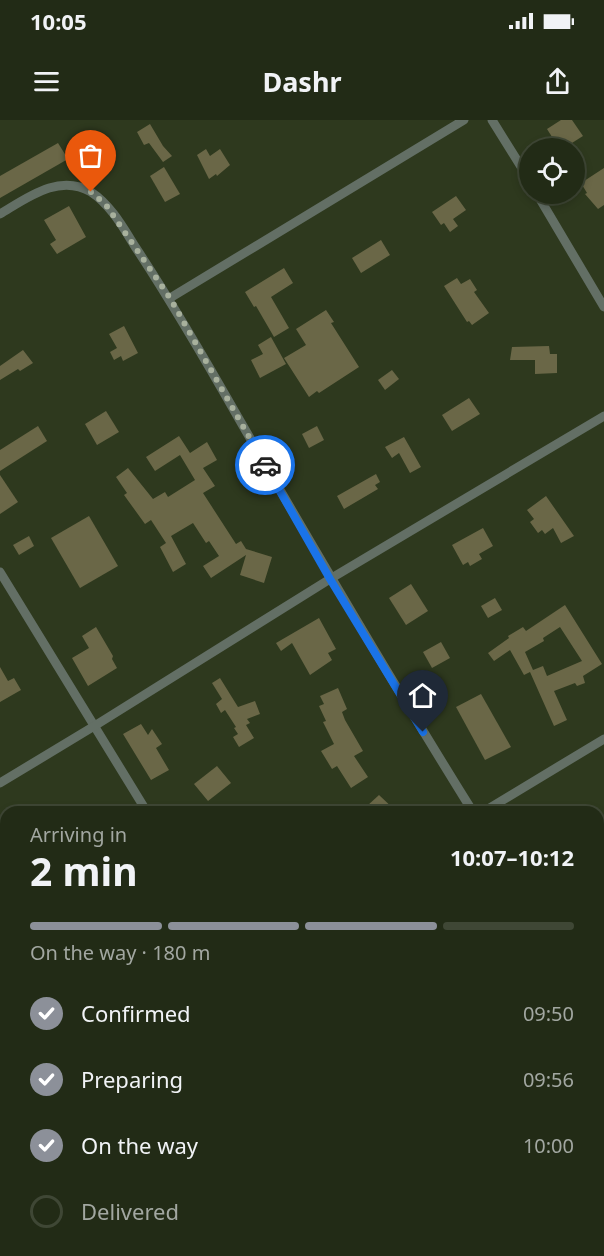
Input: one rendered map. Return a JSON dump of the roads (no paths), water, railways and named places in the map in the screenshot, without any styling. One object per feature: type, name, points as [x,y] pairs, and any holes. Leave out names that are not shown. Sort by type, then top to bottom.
[{"type":"street","points":[[170,298],[465,120]]},
{"type":"street","points":[[492,120],[519,163]]},
{"type":"street","points":[[0,214],[48,187],[63,185],[91,192],[106,205],[170,298],[330,579],[469,806]]},
{"type":"street","points":[[543,204],[604,308]]},
{"type":"street","points":[[0,783],[330,579],[604,416]]},
{"type":"street","points":[[0,572],[96,725],[143,806]]},
{"type":"street","points":[[493,806],[604,739]]}]
